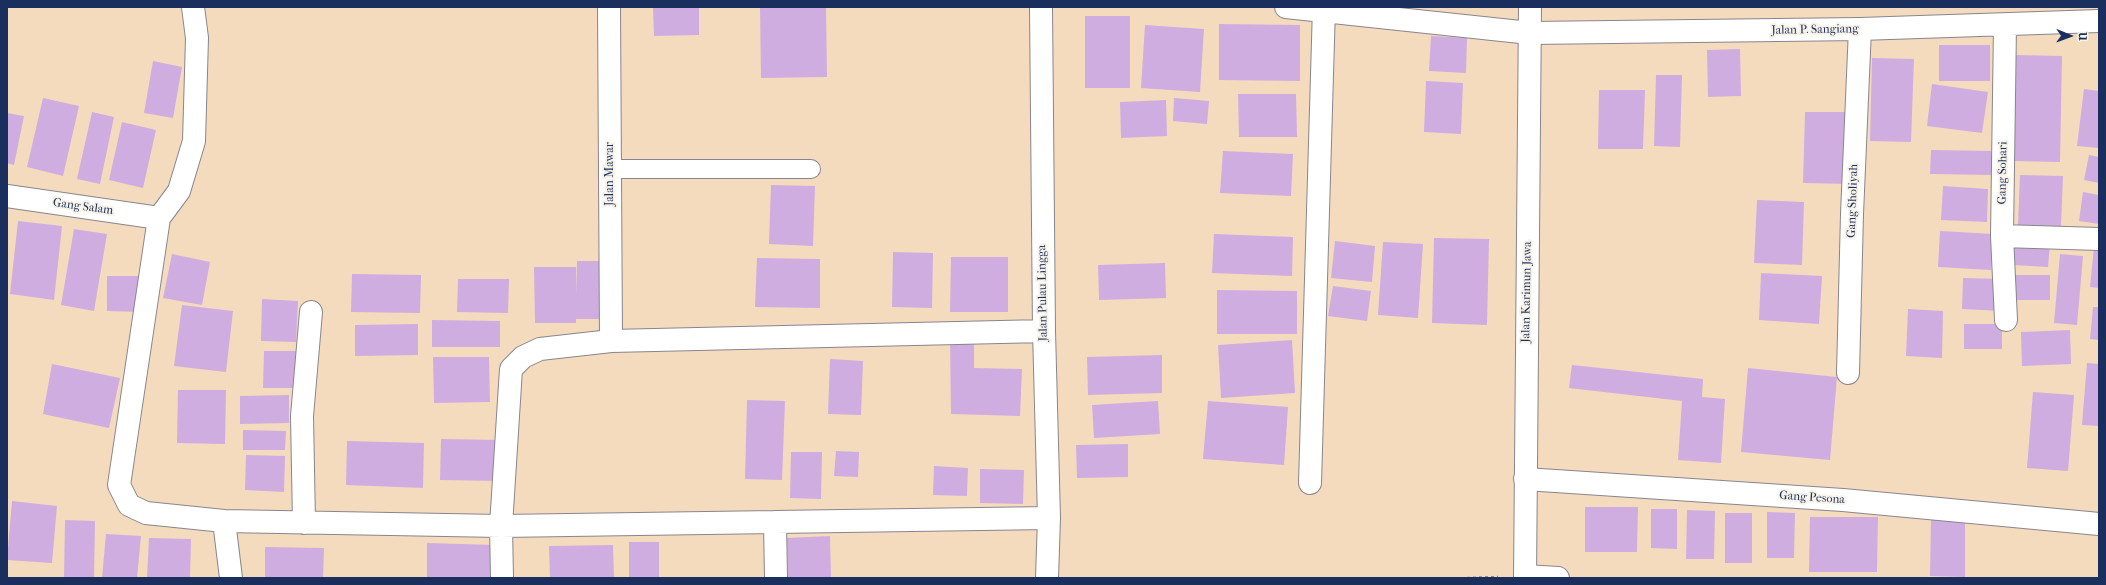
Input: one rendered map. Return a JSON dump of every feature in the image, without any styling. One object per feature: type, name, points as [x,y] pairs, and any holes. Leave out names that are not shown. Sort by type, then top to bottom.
[{"type":"street","points":[[193,7],[197,38],[194,141],[179,191],[159,218],[119,485],[129,506],[146,512],[224,521],[501,526],[1049,518]]},
{"type":"street","name":"Jalan Mawar","points":[[609,7],[611,340]]},
{"type":"street","name":"Jalan Pulau Lingga","points":[[1042,7],[1044,331],[1049,518],[1047,578]]},
{"type":"street","name":"Jalan P. Sangiang","points":[[1286,7],[1324,9],[1530,33],[1860,29],[2017,18],[2099,21]]},
{"type":"street","name":"Jalan Karimun Jawa","points":[[1525,577],[1530,7]]},
{"type":"street","points":[[1310,483],[1324,9]]},
{"type":"street","name":"Gang Sohari","points":[[2006,320],[2002,236],[2017,18]]},
{"type":"street","name":"Gang Sholiyah","points":[[1848,373],[1852,214],[1860,29]]},
{"type":"street","name":"Gang Salam","points":[[7,196],[159,218]]},
{"type":"street","points":[[2002,236],[2099,240]]},
{"type":"street","points":[[304,523],[302,416],[312,312]]},
{"type":"street","points":[[502,578],[501,526],[511,369],[523,357],[540,349],[611,340],[1044,331]]},
{"type":"street","name":"Gang Pesona","points":[[1525,479],[1842,500],[2099,524]]},
{"type":"street","points":[[224,521],[231,578]]},
{"type":"street","points":[[775,522],[776,578]]},
{"type":"street","points":[[1525,577],[1558,578]]},
{"type":"lane","points":[[610,169],[811,169]]},
{"type":"building","points":[[653,7],[699,7],[699,35],[654,36]]},
{"type":"building","points":[[760,7],[826,7],[827,77],[761,78]]},
{"type":"building","points":[[1085,16],[1130,16],[1130,88],[1085,88]]},
{"type":"building","points":[[1219,24],[1300,25],[1300,81],[1219,80]]},
{"type":"building","points":[[1145,25],[1204,29],[1200,92],[1141,88]]},
{"type":"building","points":[[1431,36],[1467,38],[1466,73],[1429,71]]},
{"type":"building","points":[[1939,45],[1990,45],[1990,81],[1939,81]]},
{"type":"building","points":[[1740,49],[1741,96],[1708,97],[1707,50]]},
{"type":"building","points":[[2016,55],[2062,56],[2060,162],[2014,161]]},
{"type":"building","points":[[1872,58],[1914,59],[1911,142],[1870,141]]},
{"type":"building","points":[[153,61],[182,67],[173,118],[144,113]]},
{"type":"building","points":[[1656,75],[1682,75],[1680,147],[1654,146]]},
{"type":"building","points":[[1426,81],[1463,83],[1461,134],[1424,132]]},
{"type":"building","points":[[1932,84],[1988,92],[1982,133],[1927,126]]},
{"type":"building","points":[[2084,89],[2099,91],[2099,148],[2077,146]]},
{"type":"building","points":[[1599,90],[1645,90],[1643,149],[1598,149]]},
{"type":"building","points":[[1238,94],[1296,94],[1297,137],[1239,137]]},
{"type":"building","points":[[43,98],[79,106],[63,176],[27,167]]},
{"type":"building","points":[[1174,98],[1209,101],[1207,124],[1173,121]]},
{"type":"building","points":[[1166,100],[1167,136],[1121,138],[1120,102]]},
{"type":"building","points":[[92,112],[114,117],[100,184],[77,179]]},
{"type":"building","points":[[1805,112],[1852,112],[1851,184],[1803,183]]},
{"type":"building","points":[[7,113],[24,116],[14,165],[7,163]]},
{"type":"building","points":[[122,122],[156,130],[143,188],[109,180]]},
{"type":"building","points":[[1931,150],[1992,151],[1992,175],[1930,174]]},
{"type":"building","points":[[1223,151],[1293,154],[1291,196],[1220,193]]},
{"type":"building","points":[[2089,155],[2099,157],[2099,183],[2084,180]]},
{"type":"building","points":[[2020,175],[2063,176],[2061,226],[2018,225]]},
{"type":"building","points":[[771,185],[815,186],[813,246],[769,244]]},
{"type":"building","points":[[1943,186],[1988,189],[1987,222],[1941,220]]},
{"type":"building","points":[[2083,192],[2099,195],[2099,224],[2079,221]]},
{"type":"building","points":[[1757,200],[1804,202],[1802,265],[1754,263]]},
{"type":"building","points":[[18,221],[62,226],[54,300],[10,294]]},
{"type":"building","points":[[74,229],[107,234],[94,311],[61,305]]},
{"type":"building","points":[[1940,231],[1993,234],[1991,270],[1938,267]]},
{"type":"building","points":[[1214,234],[1293,237],[1292,276],[1212,273]]},
{"type":"building","points":[[1434,238],[1489,239],[1487,325],[1432,323]]},
{"type":"building","points":[[1335,241],[1375,246],[1372,282],[1331,278]]},
{"type":"building","points":[[2014,241],[2050,243],[2048,267],[2013,265]]},
{"type":"building","points":[[1383,242],[1423,244],[1418,318],[1378,315]]},
{"type":"building","points":[[2094,247],[2099,248],[2099,288],[2090,287]]},
{"type":"building","points":[[893,252],[933,253],[932,308],[892,307]]},
{"type":"building","points":[[172,254],[210,262],[202,305],[163,298]]},
{"type":"building","points":[[2060,254],[2083,256],[2077,325],[2054,323]]},
{"type":"building","points":[[951,257],[1008,257],[1008,312],[950,312]]},
{"type":"building","points":[[757,258],[820,259],[820,308],[755,307]]},
{"type":"building","points":[[577,261],[605,261],[605,319],[576,319],[576,323],[535,323],[534,267],[576,267],[576,297]]},
{"type":"building","points":[[1165,263],[1166,298],[1099,300],[1098,265]]},
{"type":"building","points":[[1761,273],[1822,276],[1819,324],[1759,320]]},
{"type":"building","points":[[352,274],[421,275],[420,313],[351,312]]},
{"type":"building","points":[[2012,275],[2050,275],[2050,300],[2012,300]]},
{"type":"building","points":[[107,276],[142,276],[141,312],[107,311]]},
{"type":"building","points":[[1963,278],[2003,279],[2002,311],[1962,309]]},
{"type":"building","points":[[458,279],[509,279],[508,313],[457,312]]},
{"type":"building","points":[[1333,286],[1371,291],[1367,321],[1328,316]]},
{"type":"building","points":[[1217,290],[1297,291],[1297,334],[1217,334]]},
{"type":"building","points":[[262,299],[298,301],[296,342],[261,341]]},
{"type":"building","points":[[182,305],[233,311],[226,372],[174,366]]},
{"type":"building","points":[[2093,307],[2099,307],[2099,340],[2090,339]]},
{"type":"building","points":[[1908,309],[1943,311],[1942,358],[1906,356]]},
{"type":"building","points":[[432,320],[500,321],[500,347],[432,347]]},
{"type":"building","points":[[418,324],[418,355],[355,356],[355,325]]},
{"type":"building","points":[[1964,324],[2002,324],[2002,349],[1964,349]]},
{"type":"building","points":[[2070,330],[2071,364],[2022,366],[2021,332]]},
{"type":"building","points":[[950,338],[974,338],[974,368],[1022,369],[1020,416],[951,414]]},
{"type":"building","points":[[1292,340],[1295,393],[1221,398],[1218,345]]},
{"type":"building","points":[[264,351],[300,351],[300,388],[263,388]]},
{"type":"building","points":[[1162,355],[1162,393],[1088,395],[1087,357]]},
{"type":"building","points":[[433,357],[489,357],[490,402],[434,403]]},
{"type":"building","points":[[830,359],[863,361],[861,415],[828,414]]},
{"type":"building","points":[[2087,363],[2099,364],[2099,426],[2082,425]]},
{"type":"building","points":[[52,364],[120,378],[109,428],[43,414]]},
{"type":"building","points":[[1572,365],[1703,379],[1702,397],[1725,399],[1721,463],[1678,460],[1682,401],[1569,388]]},
{"type":"building","points":[[1748,368],[1837,377],[1830,460],[1741,452]]},
{"type":"building","points":[[178,390],[226,390],[225,444],[177,443]]},
{"type":"building","points":[[2033,392],[2074,395],[2068,471],[2027,468]]},
{"type":"building","points":[[289,395],[289,423],[240,424],[240,396]]},
{"type":"building","points":[[747,400],[785,401],[782,480],[745,479]]},
{"type":"building","points":[[1158,401],[1160,434],[1094,438],[1092,405]]},
{"type":"building","points":[[1208,401],[1288,407],[1284,465],[1203,459]]},
{"type":"building","points":[[243,430],[286,431],[285,450],[243,450]]},
{"type":"building","points":[[441,439],[502,440],[502,481],[440,480]]},
{"type":"building","points":[[347,441],[424,443],[423,488],[346,485]]},
{"type":"building","points":[[1128,444],[1128,477],[1077,478],[1076,445]]},
{"type":"building","points":[[836,451],[859,452],[858,477],[834,476]]},
{"type":"building","points":[[791,452],[822,452],[821,499],[790,498]]},
{"type":"building","points":[[246,455],[285,456],[284,492],[245,490]]},
{"type":"building","points":[[934,466],[968,468],[967,496],[933,495]]},
{"type":"building","points":[[980,469],[1024,470],[1023,504],[980,503]]},
{"type":"building","points":[[12,501],[57,506],[52,563],[7,560]]},
{"type":"building","points":[[1585,507],[1638,507],[1637,552],[1585,552]]},
{"type":"building","points":[[1651,509],[1677,509],[1677,549],[1651,548]]},
{"type":"building","points":[[1687,510],[1715,511],[1714,559],[1686,559]]},
{"type":"building","points":[[1767,512],[1795,513],[1794,558],[1767,558]]},
{"type":"building","points":[[1725,513],[1752,513],[1752,563],[1725,563]]},
{"type":"building","points":[[1810,517],[1878,517],[1877,572],[1809,572]]},
{"type":"building","points":[[1931,518],[1965,518],[1965,577],[1930,576]]},
{"type":"building","points":[[65,520],[95,521],[94,578],[64,578]]},
{"type":"building","points":[[106,534],[141,536],[137,578],[102,578]]},
{"type":"building","points":[[830,536],[831,578],[788,578],[787,538]]},
{"type":"building","points":[[149,538],[191,539],[190,578],[147,578]]},
{"type":"building","points":[[629,542],[659,542],[659,578],[629,578]]},
{"type":"building","points":[[427,543],[496,545],[495,578],[427,578]]},
{"type":"building","points":[[613,545],[614,578],[550,578],[549,546]]},
{"type":"building","points":[[265,547],[324,548],[323,578],[265,578]]}]
